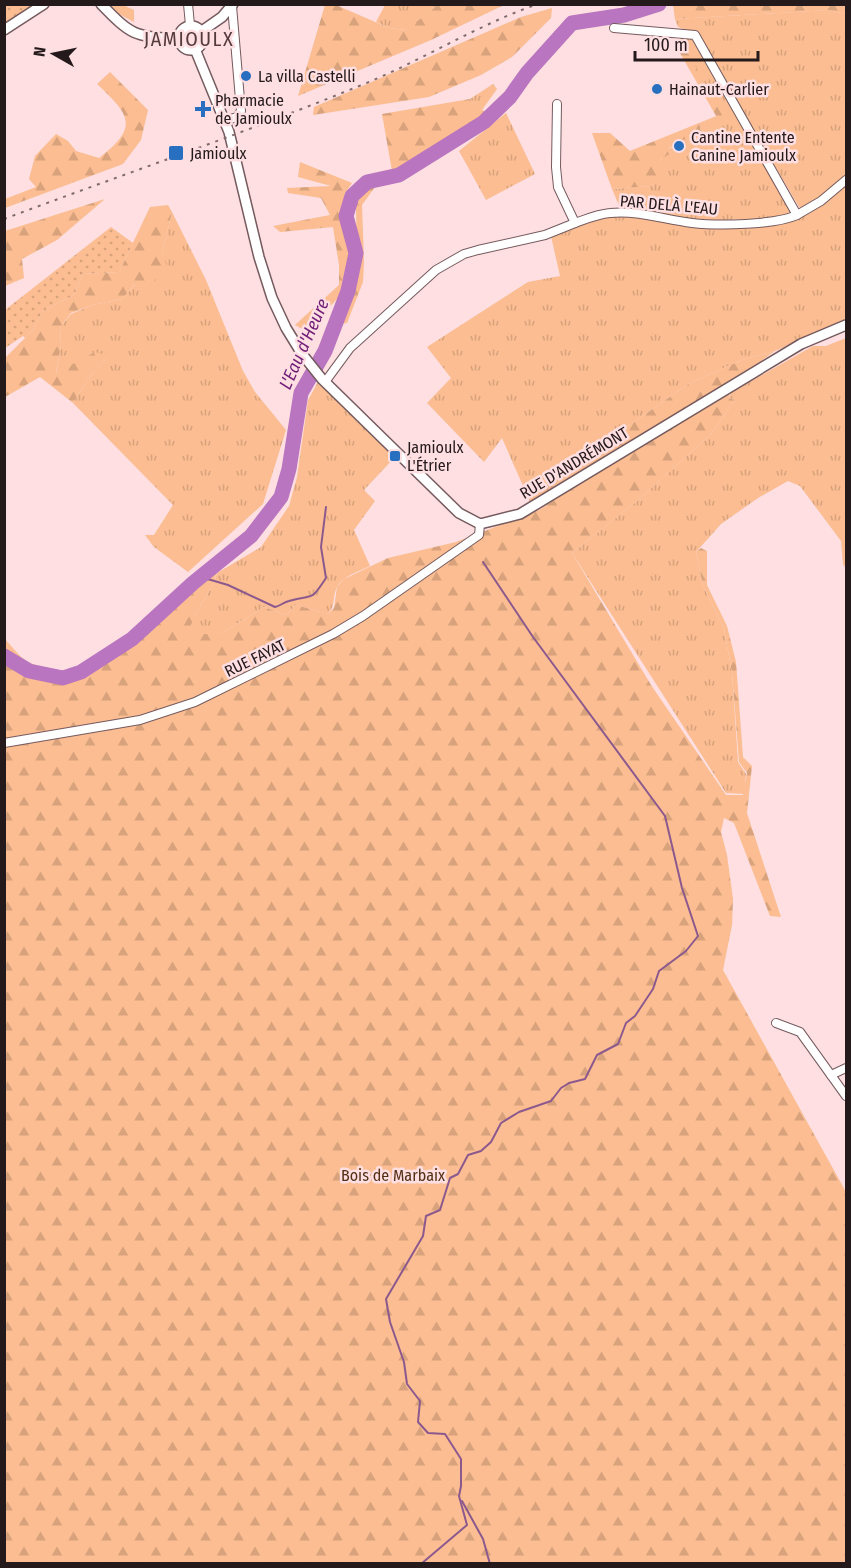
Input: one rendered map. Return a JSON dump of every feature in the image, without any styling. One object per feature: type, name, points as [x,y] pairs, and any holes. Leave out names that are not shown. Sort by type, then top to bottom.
[{"type":"street","points":[[4,30],[44,4]]},
{"type":"street","points":[[101,4],[126,29],[140,36],[180,39]]},
{"type":"street","points":[[188,4],[190,26]]},
{"type":"street","points":[[202,31],[222,17],[232,5]]},
{"type":"street","points":[[224,121],[237,117],[241,111],[232,5]]},
{"type":"street","points":[[190,26],[202,31],[204,36],[202,42],[195,49],[183,46],[180,39],[183,29],[190,26]]},
{"type":"street","points":[[614,28],[695,35],[797,215]]},
{"type":"street","points":[[195,49],[230,135],[259,257],[272,298],[286,328],[302,354],[324,381],[459,513],[480,524]]},
{"type":"street","points":[[557,104],[558,187],[575,223]]},
{"type":"street","name":"PAR DELÀ L'EAU","points":[[324,381],[350,348],[436,270],[471,252],[545,235],[610,213],[634,213],[692,223],[786,220],[821,201],[846,180]]},
{"type":"street","name":"RUE D'ANDRÉMONT","points":[[480,524],[520,514],[801,344],[846,325]]},
{"type":"street","name":"RUE FAYAT","points":[[4,743],[140,720],[195,702],[333,634],[363,616],[479,535],[480,524]]},
{"type":"street","points":[[776,1023],[800,1032],[846,1096]]},
{"type":"street","points":[[831,1075],[846,1068]]},
{"type":"green space","points":[[5,5],[36,5],[5,24]]},
{"type":"green space","points":[[110,5],[123,5],[134,10],[134,22],[119,14]]},
{"type":"green space","points":[[325,5],[336,5],[389,28],[406,30],[438,5],[504,5],[431,40],[298,96]]},
{"type":"green space","points":[[385,5],[438,5],[407,30],[389,28],[376,22]]},
{"type":"green space","points":[[673,5],[846,5],[846,14],[829,10],[675,19]]},
{"type":"green space","points":[[552,8],[551,18],[512,57],[481,75],[429,97],[313,115],[314,107],[521,17]]},
{"type":"green space","points":[[829,10],[846,14],[846,178],[825,196],[803,208],[799,207],[697,34],[678,27],[675,19]]},
{"type":"green space","points":[[680,35],[697,41],[791,212],[778,218],[698,221],[621,210],[612,189],[652,186],[658,178],[660,162],[666,152],[685,139],[689,144],[702,135],[699,123],[719,115],[678,39]]},
{"type":"green space","points":[[681,40],[723,116],[719,121],[673,41]]},
{"type":"green space","points":[[110,72],[148,110],[141,140],[123,164],[5,208],[5,199],[36,187],[29,179],[35,156],[56,134],[68,141],[76,151],[99,158],[121,138],[126,121],[123,113],[97,84]]},
{"type":"green space","points":[[493,84],[497,89],[482,110],[470,99]]},
{"type":"green space","points":[[470,99],[487,114],[423,157],[392,171],[382,114]]},
{"type":"green space","points":[[506,113],[535,174],[486,200],[459,151]]},
{"type":"green space","points":[[699,123],[702,135],[689,144],[685,139],[669,148],[671,153],[661,159],[659,178],[652,186],[612,189],[592,133],[610,133],[630,151]]},
{"type":"green space","points":[[300,162],[352,183],[344,195],[354,196],[347,230],[351,256],[346,290],[306,331],[295,325],[339,285],[339,265],[333,227],[280,232],[273,226],[330,215],[321,198],[288,193],[287,188],[331,186],[298,177]]},
{"type":"green space","points":[[370,183],[375,187],[362,205],[363,282],[347,323],[342,324],[357,276],[356,203]]},
{"type":"green space","points":[[846,185],[846,321],[775,351],[742,360],[690,383],[602,444],[603,461],[531,504],[502,438],[484,462],[427,403],[451,378],[427,347],[528,282],[560,276],[551,236],[608,214],[640,216],[689,225],[789,222],[812,212]]},
{"type":"green space","points":[[105,199],[57,240],[22,259],[24,278],[5,286],[5,231]]},
{"type":"green space","points":[[168,205],[172,212],[162,254],[168,268],[150,284],[135,284],[122,299],[92,305],[71,313],[60,327],[61,345],[56,373],[95,352],[109,356],[90,376],[73,403],[40,377],[5,397],[5,358],[32,331],[43,311],[74,295],[83,274],[119,272],[150,207]]},
{"type":"green space","points":[[172,212],[206,280],[243,371],[255,392],[286,430],[263,504],[188,572],[154,547],[145,535],[154,535],[173,505],[73,403],[90,376],[108,357],[56,374],[61,345],[60,327],[71,314],[92,305],[122,299],[162,254]]},
{"type":"green space","points":[[111,227],[133,243],[119,272],[83,274],[74,295],[43,311],[32,331],[25,338],[23,336],[5,348],[5,310]]},
{"type":"green space","points":[[846,338],[846,569],[843,564],[841,541],[800,486],[788,481],[758,498],[721,524],[696,552],[703,586],[724,629],[732,673],[738,762],[746,774],[744,794],[726,793],[572,553],[637,501],[711,434],[735,400],[729,398],[730,393],[813,346],[826,346]]},
{"type":"green space","name":"Bois de Marbaix","points":[[775,351],[729,384],[729,398],[735,400],[711,434],[637,501],[572,553],[651,685],[726,795],[743,795],[747,773],[739,762],[732,673],[724,629],[703,586],[696,552],[701,548],[707,551],[707,585],[727,626],[736,662],[743,757],[752,766],[747,813],[781,917],[770,916],[734,823],[724,818],[721,832],[727,855],[733,899],[732,925],[723,970],[846,1192],[846,1563],[5,1563],[4,638],[28,662],[46,669],[65,671],[100,667],[156,625],[222,550],[214,583],[196,613],[187,634],[220,634],[264,607],[286,615],[296,605],[328,614],[334,608],[337,587],[344,579],[388,558],[456,542],[539,510],[602,468],[604,450],[602,444],[690,383],[742,360]]},
{"type":"green space","points":[[318,382],[322,382],[395,457],[364,490],[375,501],[354,530],[370,566],[352,574],[340,583],[328,614],[296,605],[286,615],[264,607],[220,634],[186,634],[214,583],[217,573],[261,547],[289,506],[297,477],[308,400]]},
{"type":"waterway","name":"L'Eau d'Heure","points":[[4,656],[29,671],[63,678],[81,672],[132,639],[193,583],[251,536],[281,497],[289,469],[301,393],[325,351],[348,291],[356,253],[346,216],[352,196],[367,182],[399,175],[484,122],[510,97],[527,73],[572,23],[624,15],[659,4]]},
{"type":"waterway","points":[[201,577],[228,585],[275,607],[313,595],[326,578],[321,547],[326,507]]},
{"type":"waterway","points":[[421,1564],[467,1525],[459,1496],[461,1459],[445,1434],[428,1433],[418,1422],[420,1401],[407,1384],[404,1362],[390,1322],[386,1299],[423,1236],[426,1216],[440,1210],[450,1178],[458,1174],[468,1155],[481,1151],[491,1142],[501,1123],[519,1112],[551,1101],[561,1088],[569,1083],[585,1079],[597,1055],[618,1044],[626,1023],[635,1016],[653,989],[659,971],[686,951],[698,936],[682,888],[665,816],[533,637],[483,562]]},
{"type":"waterway","points":[[462,1501],[483,1539],[490,1564]]},
{"type":"railway","points":[[4,219],[319,102],[386,75],[493,22],[538,4]]},
{"type":"place","name":"La villa Castelli","points":[[246,76]]},
{"type":"place","name":"Hainaut-Carlier","points":[[657,89]]},
{"type":"place","name":"Pharmacie de Jamioulx","points":[[203,109]]},
{"type":"place","name":"Cantine Entente Canine Jamioulx","points":[[679,146]]},
{"type":"place","name":"Jamioulx","points":[[176,153]]},
{"type":"place","name":"Jamioulx L'Étrier","points":[[395,456]]},
{"type":"district","name":"JAMIOULX","points":[[189,39]]}]
